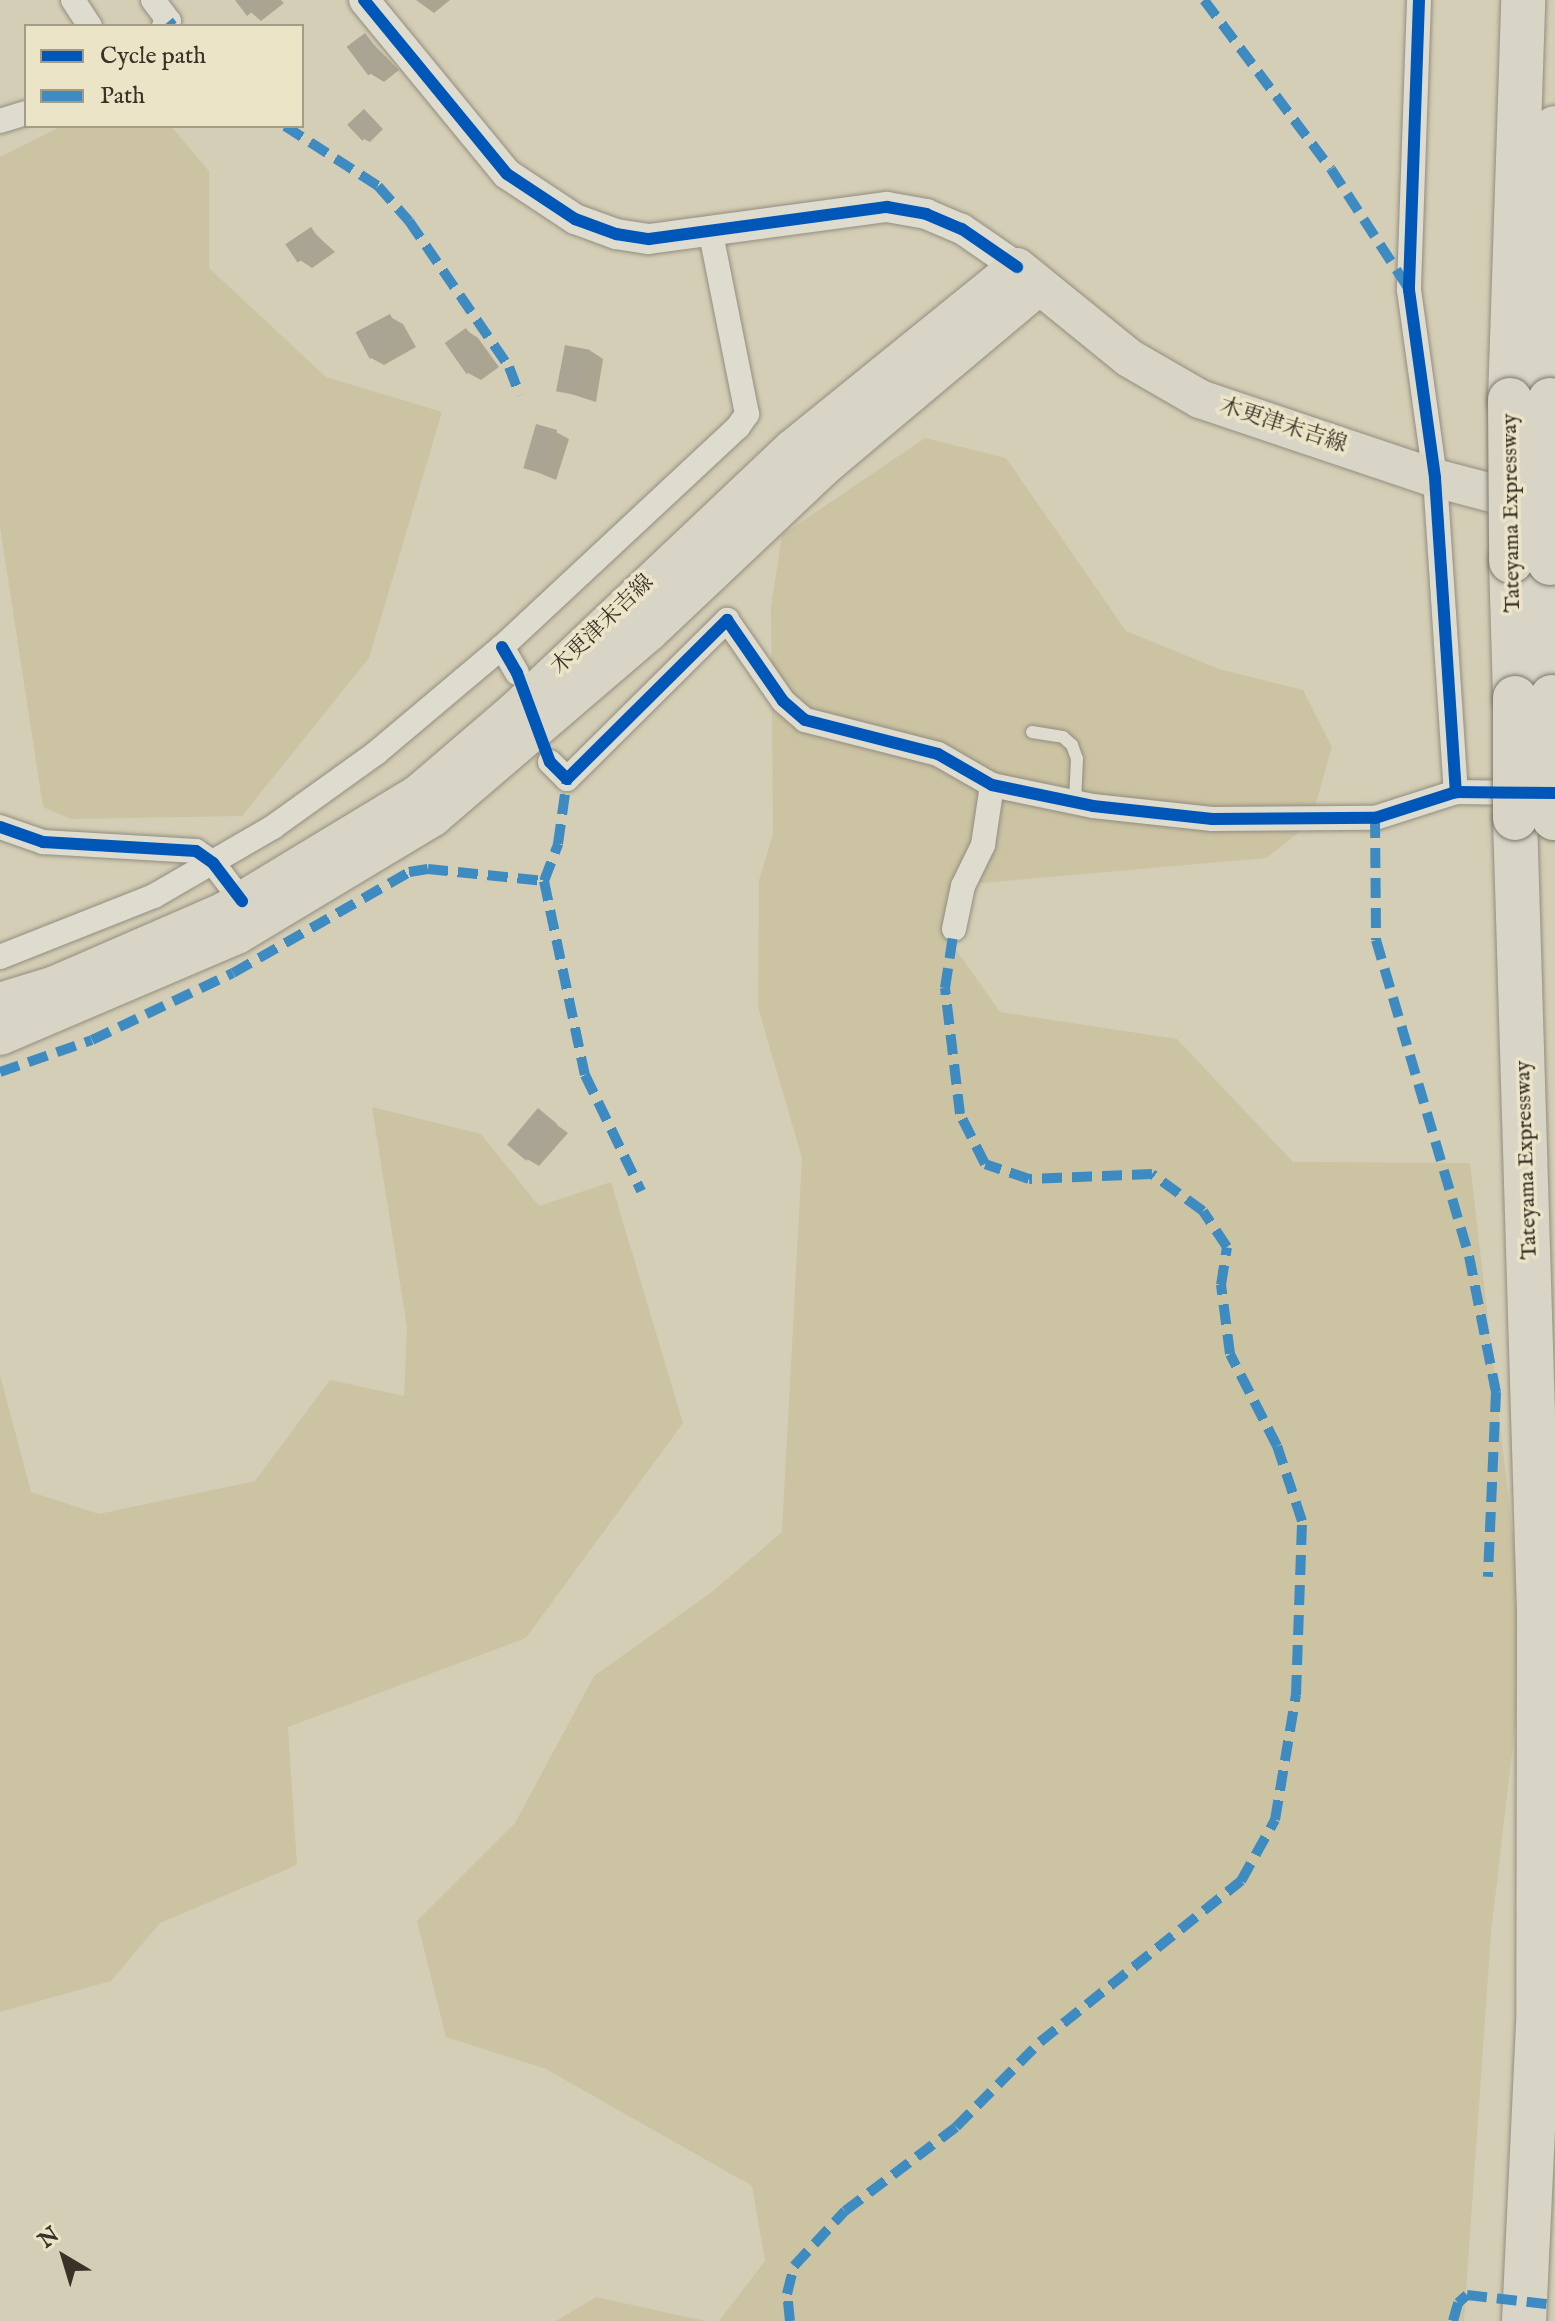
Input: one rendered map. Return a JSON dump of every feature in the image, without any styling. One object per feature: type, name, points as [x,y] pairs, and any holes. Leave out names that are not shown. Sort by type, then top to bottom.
[{"type":"highway","name":"Tateyama Expressway","points":[[1523,0],[1536,122],[1530,400],[1535,818],[1534,1331],[1539,1675],[1538,2024],[1524,2321]]},
{"type":"highway","name":"Tateyama Expressway","points":[[1535,818],[1555,845]]},
{"type":"main road","name":"木更津末吉線","points":[[1027,277],[1129,358],[1200,399],[1435,478],[1555,509]]},
{"type":"main road","name":"木更津末吉線","points":[[0,1036],[237,935],[420,825],[540,727],[709,576],[1027,277]]},
{"type":"main road","name":"木更津末吉線","points":[[0,1002],[139,951],[242,901],[418,794],[515,711],[792,449],[1027,277]]},
{"type":"street","points":[[73,0],[89,24]]},
{"type":"street","points":[[153,0],[169,21],[166,24]]},
{"type":"street","points":[[364,0],[507,174],[540,200],[616,234],[649,239],[711,234],[887,207],[926,214],[962,229],[1027,277]]},
{"type":"street","points":[[1419,0],[1409,290],[1435,478],[1456,792]]},
{"type":"street","points":[[0,121],[24,114]]},
{"type":"street","points":[[0,957],[154,896],[213,863],[376,753],[502,647],[747,414],[711,234]]},
{"type":"street","points":[[709,576],[727,620],[783,701],[805,720],[938,754],[992,785],[1075,802],[1212,819],[1375,818],[1456,792],[1555,793]]},
{"type":"street","points":[[550,762],[567,779],[727,620]]},
{"type":"street","points":[[502,647],[517,673]]},
{"type":"street","points":[[954,929],[963,886],[983,845],[992,785]]},
{"type":"street","points":[[0,827],[43,842],[196,851],[213,863],[242,901]]},
{"type":"lane","points":[[1032,732],[1063,737],[1072,745],[1077,759],[1075,802]]},
{"type":"shaded area","points":[[58,128],[173,128],[209,171],[209,268],[326,377],[442,412],[369,658],[242,816],[71,819],[43,807],[0,527],[0,157]]},
{"type":"shaded area","points":[[925,438],[1006,458],[1126,631],[1219,669],[1303,690],[1332,747],[1310,824],[1266,858],[971,884],[943,931],[1000,1012],[1177,1039],[1293,1162],[1470,1163],[1525,1642],[1491,1933],[1464,2321],[719,2321],[765,2261],[752,2186],[546,2069],[446,2037],[417,1921],[515,1823],[594,1676],[713,1591],[782,1532],[802,1158],[758,1007],[759,880],[773,834],[771,607],[782,535]]},
{"type":"shaded area","points":[[372,1107],[481,1134],[539,1206],[611,1182],[683,1423],[526,1638],[288,1727],[297,1865],[160,1923],[111,1981],[0,2012],[0,1375],[31,1492],[99,1514],[255,1481],[330,1380],[404,1396],[407,1327]]},
{"type":"shaded area","points":[[596,2297],[705,2321],[556,2321]]},
{"type":"building","points":[[235,0],[267,0],[247,16]]},
{"type":"building","points":[[365,33],[387,62],[368,76],[347,47]]},
{"type":"building","points":[[364,109],[379,125],[362,141],[347,125]]},
{"type":"building","points":[[311,227],[323,245],[298,263],[285,244]]},
{"type":"building","points":[[390,314],[404,340],[370,359],[356,332]]},
{"type":"building","points":[[466,328],[488,359],[466,374],[445,343]]},
{"type":"building","points":[[565,345],[591,350],[582,396],[556,391]]},
{"type":"building","points":[[536,424],[557,430],[544,474],[523,468]]},
{"type":"building","points":[[538,1108],[557,1124],[526,1161],[507,1145]]},
{"type":"marked path","points":[[1204,0],[1331,169],[1407,286]]},
{"type":"marked path","points":[[288,128],[378,186],[409,221],[509,367],[520,395]]},
{"type":"marked path","points":[[0,1072],[92,1040],[233,973],[409,872],[428,869],[544,881],[558,844],[567,779]]},
{"type":"marked path","points":[[1375,818],[1376,940],[1469,1256],[1496,1392],[1488,1577]]},
{"type":"marked path","points":[[544,881],[585,1075],[641,1191]]},
{"type":"marked path","points":[[790,2321],[787,2294],[794,2266],[845,2211],[956,2127],[1040,2042],[1241,1881],[1275,1820],[1296,1695],[1302,1521],[1277,1446],[1230,1354],[1221,1285],[1227,1247],[1203,1211],[1152,1174],[1029,1179],[985,1164],[960,1114],[945,988],[954,929]]},
{"type":"marked path","points":[[1453,2321],[1458,2303],[1467,2295],[1555,2305]]},
{"type":"cycle path","points":[[364,0],[507,174],[575,219],[616,234],[649,239],[887,207],[926,214],[962,229],[1017,267]]},
{"type":"cycle path","points":[[1419,0],[1409,290],[1435,478],[1456,792]]},
{"type":"cycle path","points":[[502,647],[517,673],[550,762],[567,779],[727,620],[783,701],[805,720],[938,754],[992,785],[1093,806],[1212,819],[1375,818],[1456,792],[1555,793]]},
{"type":"cycle path","points":[[0,827],[43,842],[196,851],[213,863],[242,901]]}]
